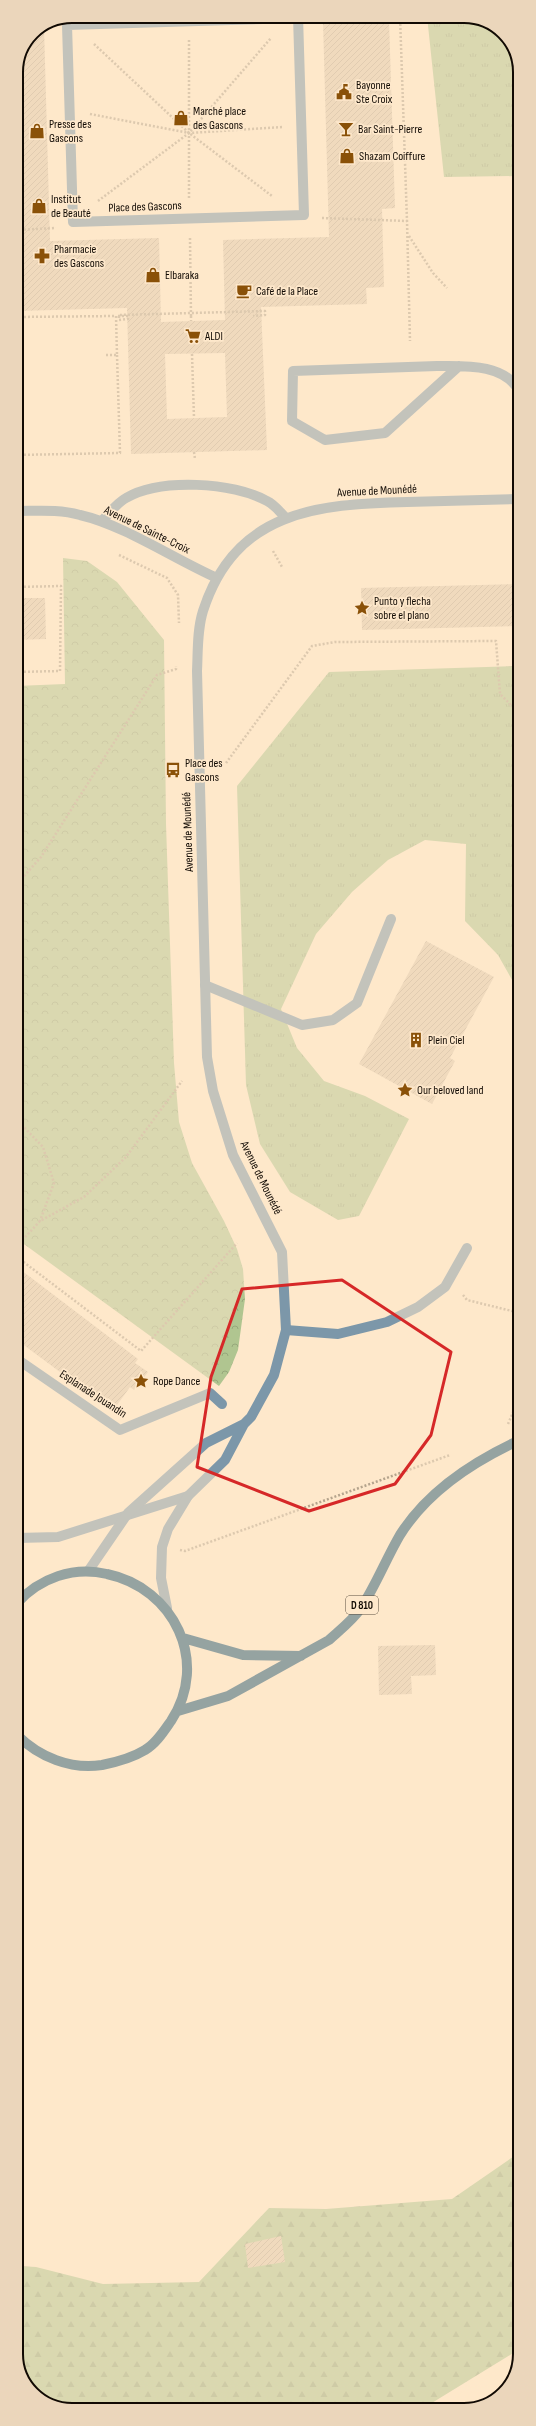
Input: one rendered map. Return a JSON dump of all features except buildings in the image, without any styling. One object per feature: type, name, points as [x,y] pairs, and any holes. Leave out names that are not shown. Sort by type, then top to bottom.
[{"type":"main road","name":"D 810","points":[[178,1711],[228,1696],[329,1640],[360,1608],[401,1534],[426,1504],[464,1470],[513,1444]]},
{"type":"main road","points":[[23,1596],[48,1580],[73,1572],[89,1570],[125,1577],[148,1590],[167,1608],[183,1638],[186,1681],[178,1711],[163,1734],[146,1750],[118,1762],[91,1767],[64,1764],[39,1753],[23,1741]]},
{"type":"main road","points":[[183,1638],[243,1655],[301,1656]]},
{"type":"street","points":[[73,222],[67,25],[148,23]]},
{"type":"street","points":[[298,23],[304,215]]},
{"type":"street","name":"Place des Gascons","points":[[73,222],[304,215]]},
{"type":"street","points":[[458,366],[385,433],[325,440],[292,421],[293,370],[458,366],[483,366],[513,381]]},
{"type":"street","points":[[102,521],[125,498],[145,489],[196,486],[214,486],[249,493],[268,501],[285,517]]},
{"type":"street","name":"Avenue de Mounédé","points":[[167,1608],[161,1578],[162,1547],[168,1529],[188,1496],[225,1460],[244,1424],[251,1417],[274,1375],[286,1330],[282,1252],[233,1155],[213,1091],[207,1057],[197,671],[200,624],[217,578],[238,552],[258,533],[285,517],[313,509],[350,503],[513,499]]},
{"type":"street","name":"Avenue de Sainte-Croix","points":[[23,511],[53,510],[80,514],[102,521],[217,578]]},
{"type":"street","points":[[205,985],[302,1025],[333,1020],[357,1003],[391,919]]},
{"type":"street","points":[[286,1330],[338,1334],[387,1322],[418,1307],[445,1287],[467,1248]]},
{"type":"street","name":"Esplanade Jouandin","points":[[23,1363],[120,1430],[210,1393],[222,1404]]},
{"type":"street","name":"Avenue de Mounédé","points":[[89,1570],[128,1514],[206,1443],[244,1424]]},
{"type":"street","points":[[23,1538],[58,1537],[188,1496]]},
{"type":"path","points":[[189,23],[190,218]]},
{"type":"path","points":[[400,23],[408,234],[410,341]]},
{"type":"path","points":[[67,25],[79,30],[189,133],[274,197]]},
{"type":"path","points":[[23,230],[57,228],[73,222],[189,133],[271,37]]},
{"type":"path","points":[[70,113],[81,112],[189,133],[301,125]]},
{"type":"path","points":[[304,215],[316,218],[407,221]]},
{"type":"path","points":[[408,234],[433,273],[448,288]]},
{"type":"path","points":[[190,241],[191,317]]},
{"type":"path","points":[[23,317],[116,316],[122,316],[128,316],[128,319],[119,320],[119,315],[265,311],[265,315],[254,316]]},
{"type":"path","points":[[191,313],[191,321]]},
{"type":"path","points":[[23,456],[120,453],[116,316]]},
{"type":"path","points":[[192,354],[194,418]]},
{"type":"path","points":[[106,355],[117,355]]},
{"type":"path","points":[[194,452],[195,459]]},
{"type":"path","points":[[273,551],[282,567]]},
{"type":"path","points":[[119,555],[167,578],[178,595],[179,630]]},
{"type":"path","points":[[23,587],[61,586],[60,670],[23,672]]},
{"type":"path","points":[[226,763],[312,646],[335,642],[496,641],[500,694],[513,706]]},
{"type":"path","points":[[23,877],[41,857],[157,674],[176,669]]},
{"type":"path","points":[[23,1239],[40,1221],[84,1197],[126,1157],[182,1081]]},
{"type":"path","points":[[23,1126],[43,1147],[54,1183],[40,1221]]},
{"type":"path","points":[[23,1262],[141,1351],[237,1243]]},
{"type":"path","points":[[463,1295],[467,1300],[513,1311]]},
{"type":"path","points":[[508,1446],[501,1440],[513,1412]]},
{"type":"path","points":[[162,1547],[185,1551],[412,1467],[457,1453]]},
{"type":"highlighted area","points":[[342,1280],[451,1352],[431,1435],[395,1484],[309,1511],[197,1467],[211,1377],[242,1289]]},
{"type":"green space","points":[[428,23],[474,24],[483,27],[501,40],[512,62],[513,176],[444,177]]},
{"type":"green space","points":[[63,558],[87,561],[117,582],[164,640],[166,824],[174,1063],[179,1122],[192,1163],[224,1221],[237,1249],[243,1269],[245,1299],[238,1350],[229,1372],[219,1386],[23,1243],[23,686],[65,684]]},
{"type":"green space","points":[[513,666],[513,982],[498,955],[465,921],[466,844],[425,840],[388,860],[352,892],[316,934],[281,1009],[297,1048],[324,1081],[365,1096],[409,1119],[359,1216],[338,1220],[290,1192],[260,1144],[246,1085],[237,786],[329,672]]},
{"type":"green space","points":[[513,2157],[513,2353],[432,2403],[69,2403],[53,2399],[40,2391],[35,2386],[26,2370],[23,2354],[23,2266],[36,2267],[103,2284],[199,2282],[269,2208],[326,2209],[452,2199]]},
{"type":"place","name":"Bayonne Ste Croix","points":[[344,92]]},
{"type":"place","name":"Marché place des Gascons","points":[[181,118]]},
{"type":"place","name":"Bar Saint-Pierre","points":[[346,129]]},
{"type":"place","name":"Presse des Gascons","points":[[37,131]]},
{"type":"place","name":"Shazam Coiffure","points":[[347,156]]},
{"type":"place","name":"Institut de Beauté","points":[[39,206]]},
{"type":"place","name":"Pharmacie des Gascons","points":[[42,256]]},
{"type":"place","name":"Elbaraka","points":[[153,275]]},
{"type":"place","name":"Café de la Place","points":[[244,291]]},
{"type":"place","name":"ALDI","points":[[193,336]]},
{"type":"place","name":"Punto y flecha sobre el plano","points":[[362,608]]},
{"type":"place","name":"Place des Gascons","points":[[173,770]]},
{"type":"place","name":"Plein Ciel","points":[[416,1040]]},
{"type":"place","name":"Our beloved land","points":[[405,1090]]},
{"type":"place","name":"Rope Dance","points":[[141,1381]]}]
